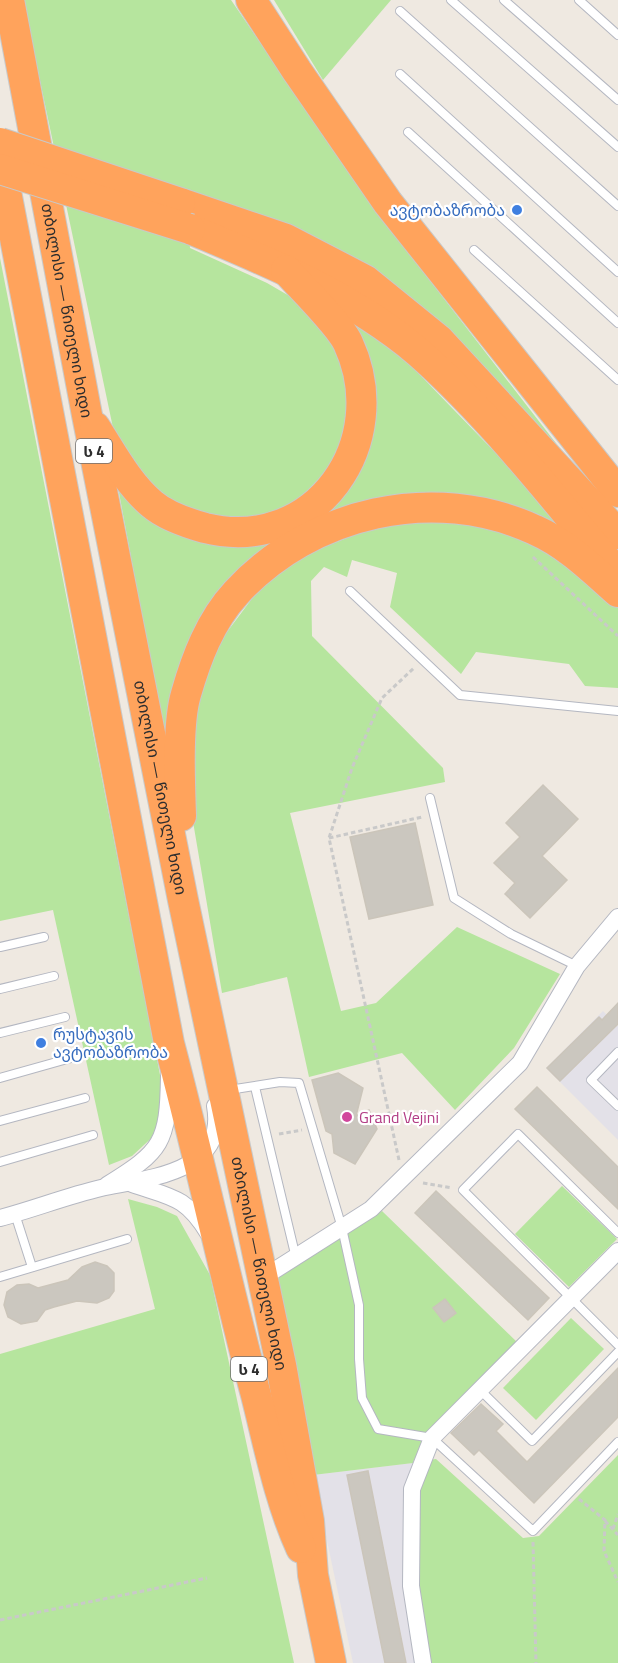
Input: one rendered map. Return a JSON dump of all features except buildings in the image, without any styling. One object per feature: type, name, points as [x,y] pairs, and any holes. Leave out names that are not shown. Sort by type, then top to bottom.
[{"type":"highway","name":"თბილისი — წითელი ხიდი","points":[[9,0],[87,415],[221,1091],[264,1277],[309,1521],[313,1575],[331,1663]]},
{"type":"highway","points":[[251,0],[388,203],[618,492]]},
{"type":"highway","points":[[0,143],[185,216],[366,314],[418,352],[485,419],[618,573]]},
{"type":"highway","name":"თბილისი — წითელი ხიდი","points":[[0,160],[169,1043],[200,1158],[220,1253],[289,1521],[313,1575]]},
{"type":"highway","points":[[0,169],[286,239],[365,280],[439,340],[618,534]]},
{"type":"highway","points":[[87,415],[137,490],[153,505],[170,516],[228,534],[260,531],[292,520],[315,507],[335,485],[357,442],[363,414],[362,389],[347,341],[286,270]]},
{"type":"highway","points":[[183,900],[180,772],[185,697],[200,651],[215,621],[235,594],[276,556],[305,538],[381,512],[415,507],[456,508],[490,513],[535,530],[568,548],[618,592]]},
{"type":"street","points":[[264,1277],[371,1209],[520,1063],[577,966],[618,917]]},
{"type":"street","points":[[8,1216],[101,1188],[132,1184],[179,1170],[200,1158],[215,1132],[217,1118],[208,1069],[208,1023]]},
{"type":"street","points":[[101,1188],[141,1164],[155,1151],[163,1138],[169,1043]]},
{"type":"street","points":[[132,1184],[181,1201],[190,1207],[220,1253]]},
{"type":"street","points":[[423,1663],[411,1586],[412,1488],[432,1438],[618,1251]]},
{"type":"lane","points":[[451,0],[618,147]]},
{"type":"lane","points":[[504,0],[618,100]]},
{"type":"lane","points":[[579,0],[618,34]]},
{"type":"lane","points":[[400,11],[618,206]]},
{"type":"lane","points":[[400,74],[618,272]]},
{"type":"lane","points":[[408,132],[618,323]]},
{"type":"lane","points":[[474,250],[618,380]]},
{"type":"lane","points":[[350,591],[460,696],[618,711]]},
{"type":"lane","points":[[430,798],[454,898],[511,934],[577,966]]},
{"type":"lane","points":[[0,947],[44,937]]},
{"type":"lane","points":[[0,989],[54,976]]},
{"type":"lane","points":[[0,1034],[65,1017]]},
{"type":"lane","points":[[618,1052],[591,1080],[618,1106]]},
{"type":"lane","points":[[0,1078],[78,1056]]},
{"type":"lane","points":[[221,1091],[280,1082],[299,1083],[342,1228],[359,1305],[362,1398],[378,1429],[432,1438],[533,1531],[618,1442]]},
{"type":"lane","points":[[255,1087],[296,1258]]},
{"type":"lane","points":[[0,1121],[85,1098]]},
{"type":"lane","points":[[618,1233],[518,1134],[463,1190],[618,1345]]},
{"type":"lane","points":[[0,1162],[93,1135]]},
{"type":"lane","points":[[8,1216],[32,1267]]},
{"type":"lane","points":[[0,1276],[127,1239]]},
{"type":"lane","points":[[480,1390],[532,1441],[618,1352]]},
{"type":"path","points":[[530,554],[618,636]]},
{"type":"path","points":[[423,660],[382,698],[352,768],[329,838],[403,1180],[463,1190]]},
{"type":"path","points":[[329,838],[433,815]]},
{"type":"path","points":[[266,1136],[312,1128]]},
{"type":"path","points":[[571,1491],[618,1535]]},
{"type":"path","points":[[613,1529],[618,1514]]},
{"type":"path","points":[[604,1521],[604,1551],[618,1582]]},
{"type":"path","points":[[533,1531],[536,1663]]},
{"type":"path","points":[[0,1620],[207,1578]]},
{"type":"shaded area","points":[[603,1011],[618,1026],[618,1140],[546,1068]]},
{"type":"shaded area","points":[[413,1463],[406,1587],[418,1663],[353,1663],[313,1475]]},
{"type":"green space","points":[[23,0],[231,0],[376,211],[586,482],[186,197],[190,248],[267,283],[298,301],[325,324],[349,383],[346,451],[293,505],[260,520],[212,523],[165,505],[116,442]]},
{"type":"green space","points":[[274,0],[391,0],[323,80]]},
{"type":"green space","points":[[0,258],[162,1085],[157,1133],[132,1156],[109,1165],[53,910],[0,921]]},
{"type":"green space","points":[[333,309],[390,344],[580,540],[424,496],[256,564],[167,750],[117,482],[214,542],[257,545],[292,535],[338,504],[361,467],[374,420]]},
{"type":"green space","points":[[422,519],[492,527],[551,551],[618,606],[618,688],[585,686],[569,664],[476,652],[461,674],[390,607],[397,573],[352,560],[347,577],[324,567],[311,581],[312,636],[443,768],[445,782],[290,813],[341,1011],[376,1003],[457,927],[560,974],[514,1048],[455,1110],[402,1053],[309,1077],[287,977],[222,993],[189,798],[198,699],[221,640],[260,588],[306,554],[367,530]]},
{"type":"green space","points":[[562,1186],[617,1239],[569,1287],[515,1234]]},
{"type":"green space","points":[[128,1199],[157,1207],[177,1216],[210,1275],[294,1663],[0,1663],[0,1354],[155,1309]]},
{"type":"green space","points":[[382,1211],[521,1346],[477,1382],[432,1426],[413,1462],[436,1459],[523,1538],[539,1536],[618,1455],[618,1663],[418,1663],[406,1587],[413,1463],[313,1475],[278,1278]]},
{"type":"green space","points":[[571,1318],[604,1349],[536,1420],[503,1388]]},
{"type":"place","name":"ავტობაზრობა","points":[[517,210]]},
{"type":"place","name":"რუსტავის ავტობაზრობა","points":[[41,1043]]},
{"type":"place","name":"Grand Vejini","points":[[347,1117]]}]
